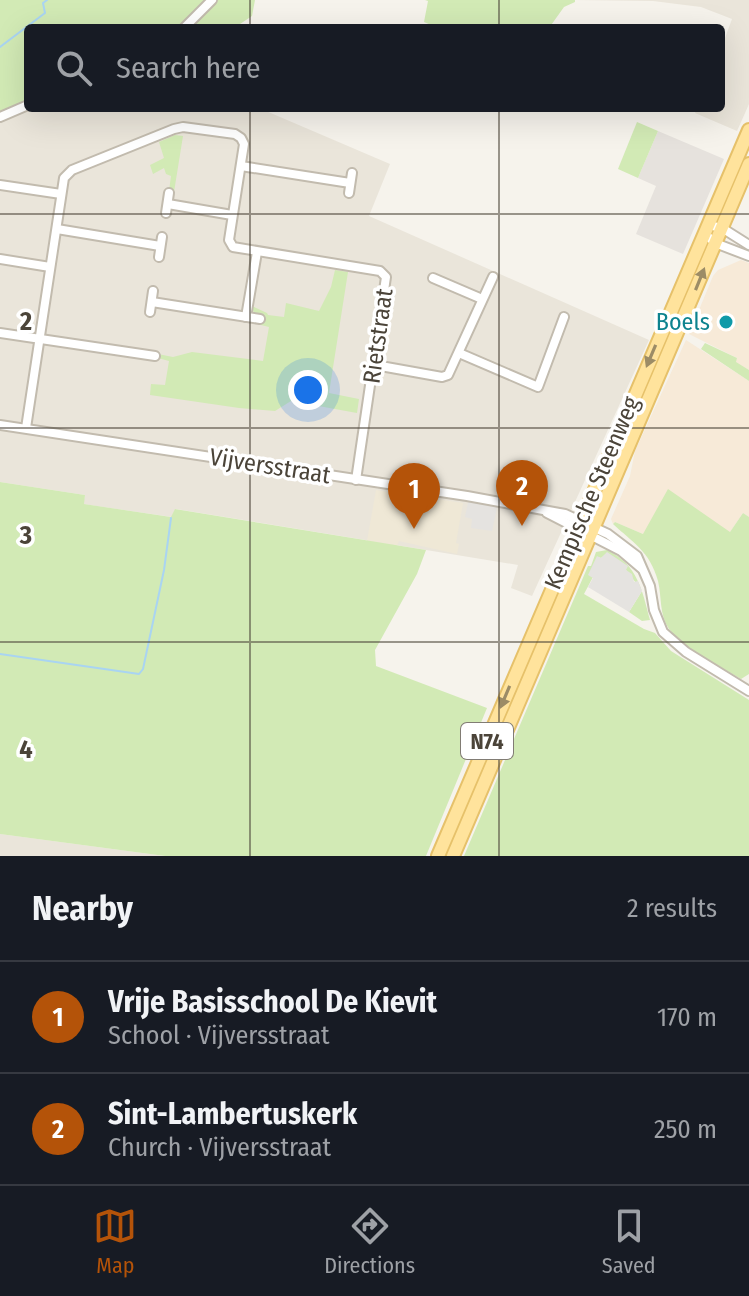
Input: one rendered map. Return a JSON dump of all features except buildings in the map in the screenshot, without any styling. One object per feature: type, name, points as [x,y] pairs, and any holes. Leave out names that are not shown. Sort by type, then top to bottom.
[{"type":"main road","name":"Kempische Steenweg","points":[[453,856],[706,229],[749,130]]},
{"type":"main road","name":"Kempische Steenweg","points":[[438,856],[749,164]]},
{"type":"street","points":[[188,24],[212,0]]},
{"type":"street","points":[[0,117],[24,107]]},
{"type":"street","name":"Rietstraat","points":[[61,194],[64,178],[72,170],[174,129],[183,127],[222,132],[241,138],[244,144],[229,240],[233,247],[380,271],[387,282],[356,480]]},
{"type":"street","points":[[241,166],[350,188],[352,173]]},
{"type":"street","points":[[0,185],[61,194],[26,428]]},
{"type":"street","points":[[169,193],[167,208],[232,215]]},
{"type":"street","points":[[749,245],[722,228],[706,229],[715,243],[749,256]]},
{"type":"street","points":[[57,229],[161,241],[159,257]]},
{"type":"street","points":[[246,317],[257,252]]},
{"type":"street","points":[[0,259],[50,267]]},
{"type":"street","points":[[375,365],[442,377],[452,371],[493,277]]},
{"type":"street","points":[[437,283],[482,299]]},
{"type":"street","points":[[153,291],[151,307],[260,319]]},
{"type":"street","points":[[459,353],[538,387],[564,317]]},
{"type":"street","points":[[0,333],[143,350],[155,356]]},
{"type":"street","name":"Vijversstraat","points":[[0,425],[565,514],[585,528],[624,544],[637,556],[663,632],[686,652],[749,691]]},
{"type":"shaded area","points":[[575,0],[749,0],[749,104],[737,131],[695,113],[725,112],[725,38],[732,19],[701,7],[653,1]]},
{"type":"shaded area","points":[[24,112],[268,112],[390,164],[369,216],[649,340],[532,596],[511,588],[518,565],[176,509],[172,517],[83,504],[85,495],[0,482],[0,122]]},
{"type":"shaded area","points":[[658,131],[724,159],[683,254],[636,234],[656,186],[638,178]]},
{"type":"shaded area","points":[[741,260],[749,263],[749,370],[735,362],[737,358],[689,334],[713,276],[718,270]]},
{"type":"shaded area","points":[[686,340],[749,381],[749,517],[743,513],[730,532],[643,534],[615,522],[613,524],[611,519],[630,476],[635,451]]},
{"type":"shaded area","points":[[376,490],[463,503],[457,554],[399,541],[397,546],[367,541]]},
{"type":"shaded area","points":[[469,498],[498,503],[492,531],[471,528],[472,519],[465,517]]},
{"type":"shaded area","points":[[607,552],[628,566],[626,570],[632,574],[634,582],[638,581],[642,591],[629,612],[588,587],[593,578],[588,575],[597,556],[601,558]]},
{"type":"shaded area","points":[[0,834],[165,856],[0,856]]},
{"type":"green space","points":[[0,0],[207,0],[184,24],[24,24],[24,102],[0,112]]},
{"type":"green space","points":[[216,0],[255,0],[252,16],[240,24],[193,24]]},
{"type":"green space","points":[[425,0],[575,2],[564,7],[552,24],[429,24],[424,22],[428,1]]},
{"type":"green space","points":[[637,122],[658,131],[638,178],[618,169]]},
{"type":"green space","points":[[175,135],[183,136],[174,192],[169,191],[171,176],[166,174],[164,168],[153,174],[150,165],[164,158],[159,142]]},
{"type":"green space","points":[[335,270],[348,272],[329,393],[359,399],[357,413],[291,401],[275,411],[150,395],[151,384],[165,385],[169,361],[158,358],[158,354],[173,357],[192,352],[263,361],[269,327],[257,324],[263,323],[264,317],[254,314],[252,306],[268,315],[284,317],[286,303],[319,311],[331,287]]},
{"type":"green space","points":[[705,343],[737,358],[736,362],[749,370],[749,381],[701,349]]},
{"type":"green space","points":[[0,482],[85,495],[84,504],[171,517],[175,509],[426,550],[417,574],[375,650],[376,666],[487,708],[426,856],[165,856],[0,834]]},
{"type":"green space","points":[[668,489],[730,532],[743,513],[749,517],[749,674],[741,679],[692,650],[669,629],[662,612],[655,571],[640,548],[613,524],[615,522],[643,534]]},
{"type":"green space","points":[[607,550],[626,563],[642,591],[626,570],[607,553],[598,557],[593,577],[584,594],[655,633],[671,651],[749,700],[749,856],[464,856],[588,566],[591,566],[596,552]]},
{"type":"green space","points":[[642,591],[650,620],[642,621],[629,612]]},
{"type":"waterway","points":[[30,24],[45,13],[43,3],[47,0]]},
{"type":"waterway","points":[[0,47],[24,29]]},
{"type":"waterway","points":[[0,654],[139,674],[143,669],[164,570],[171,518]]},
{"type":"place","name":"Boels","points":[[726,322]]},
{"type":"place","name":"Sint-Lambertuskerk","points":[[522,526]]},
{"type":"place","name":"Vrije Basisschool De Kievit","points":[[414,529]]}]
